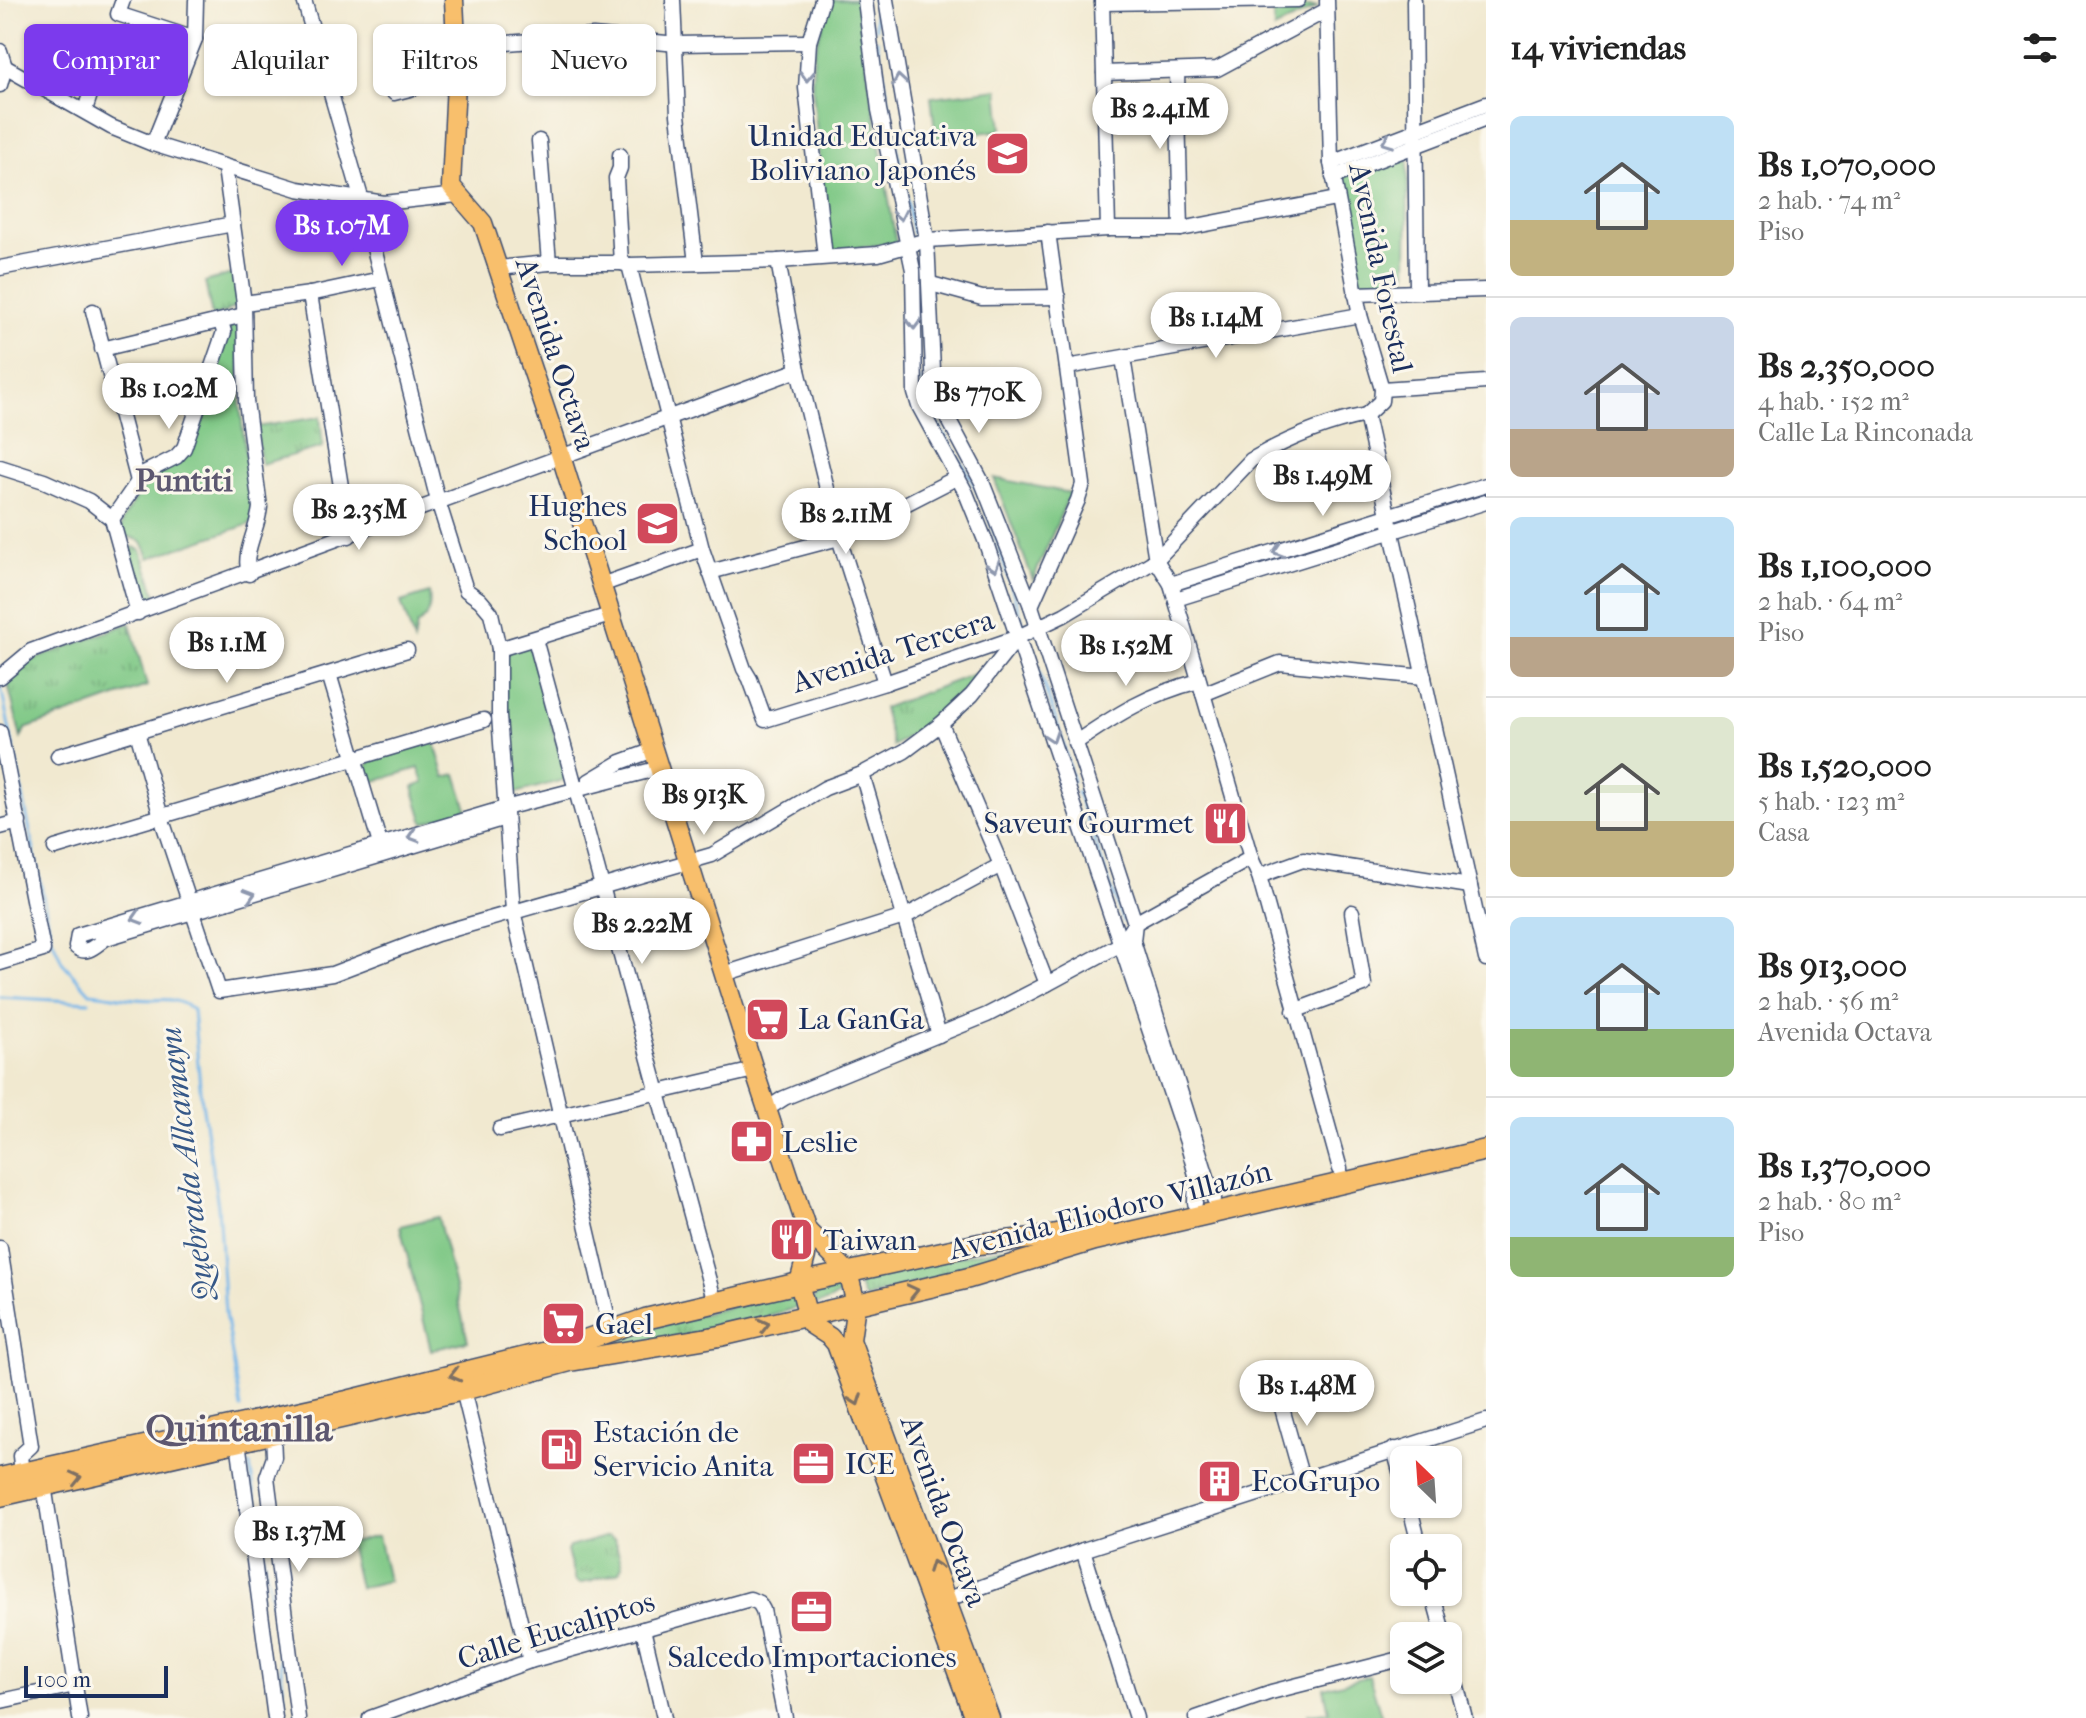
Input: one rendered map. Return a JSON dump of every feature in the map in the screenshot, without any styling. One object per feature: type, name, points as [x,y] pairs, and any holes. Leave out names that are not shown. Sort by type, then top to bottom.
[{"type":"highway","name":"Avenida Eliodoro Villazón","points":[[0,1478],[347,1401],[562,1348],[645,1319],[715,1303],[801,1276],[824,1278],[979,1244],[1079,1230],[1486,1136]]},
{"type":"highway","name":"Avenida Eliodoro Villazón","points":[[0,1496],[463,1390],[570,1361],[720,1336],[806,1311],[832,1309],[854,1313],[1095,1240],[1486,1150]]},
{"type":"highway","points":[[832,1309],[847,1293],[845,1272]]},
{"type":"highway","points":[[806,1311],[810,1294],[824,1278]]},
{"type":"main road","points":[[454,0],[456,24]]},
{"type":"main road","points":[[455,96],[450,173],[451,186],[457,195]]},
{"type":"main road","name":"Avenida Octava","points":[[457,195],[483,223],[561,456],[807,1230],[845,1272],[854,1313],[851,1340],[974,1718]]},
{"type":"main road","name":"Avenida Octava","points":[[801,1276],[807,1230]]},
{"type":"main road","points":[[806,1311],[801,1276],[815,1258],[823,1257],[845,1272]]},
{"type":"main road","name":"Avenida Octava","points":[[806,1311],[810,1324],[836,1344],[938,1602],[990,1718]]},
{"type":"main road","points":[[822,1332],[839,1331],[854,1313]]},
{"type":"street","points":[[123,0],[118,14],[195,39]]},
{"type":"street","points":[[153,144],[195,39],[196,0]]},
{"type":"street","points":[[304,0],[362,201],[438,501],[466,590],[491,613],[499,649],[499,715],[513,911],[611,1331]]},
{"type":"street","points":[[673,0],[678,115],[696,263]]},
{"type":"street","points":[[822,0],[809,42],[806,88],[825,257]]},
{"type":"street","points":[[865,0],[879,110],[913,270],[915,393],[958,477],[985,540],[1205,1201]]},
{"type":"street","points":[[886,0],[927,240],[934,392],[982,482],[1031,606],[1135,923],[1133,941],[1205,1201]]},
{"type":"street","points":[[1108,229],[1102,2],[1298,0]]},
{"type":"street","points":[[1414,0],[1417,291]]},
{"type":"street","points":[[1104,73],[1217,69],[1327,5]]},
{"type":"street","name":"Avenida Forestal","points":[[1327,5],[1332,170],[1336,199],[1360,315],[1382,389],[1381,401],[1366,415],[1486,959]]},
{"type":"street","points":[[506,43],[593,36],[677,44],[809,42]]},
{"type":"street","points":[[0,51],[5,67],[0,85]]},
{"type":"street","points":[[5,67],[111,127],[225,168],[298,189],[384,203],[457,195]]},
{"type":"street","points":[[1177,72],[1181,229]]},
{"type":"street","points":[[85,110],[90,96]]},
{"type":"street","points":[[1332,170],[1414,138],[1486,104]]},
{"type":"street","points":[[1414,138],[1486,119]]},
{"type":"street","points":[[539,141],[549,263]]},
{"type":"street","points":[[620,155],[616,178],[625,264],[710,572],[839,538],[958,477]]},
{"type":"street","points":[[225,168],[244,309],[246,401],[260,507],[259,521],[245,562],[249,574]]},
{"type":"street","points":[[498,268],[549,263],[778,261],[878,254],[927,240],[1108,229],[1181,229],[1336,199]]},
{"type":"street","points":[[0,268],[138,239],[233,224]]},
{"type":"street","points":[[1031,606],[1083,484],[1048,232]]},
{"type":"street","points":[[778,261],[798,370],[839,538],[885,683]]},
{"type":"street","points":[[102,349],[221,322],[244,309],[381,279]]},
{"type":"street","points":[[931,284],[982,298],[1058,297]]},
{"type":"street","points":[[1355,294],[1486,290]]},
{"type":"street","points":[[310,294],[349,536]]},
{"type":"street","points":[[93,311],[138,481]]},
{"type":"street","points":[[1067,367],[1360,315]]},
{"type":"street","points":[[112,519],[144,473],[176,457],[184,448],[224,332],[221,322]]},
{"type":"street","points":[[1123,358],[1156,560],[1174,591],[1251,858],[1259,876],[1340,1169]]},
{"type":"street","points":[[3,675],[31,651],[249,574],[438,501],[798,370]]},
{"type":"street","points":[[1382,389],[1486,382]]},
{"type":"street","name":"Avenida Tercera","points":[[710,572],[765,720],[1018,637],[1064,615],[1156,560],[1251,460],[1269,449],[1337,421],[1366,415]]},
{"type":"street","points":[[0,467],[44,481],[89,501],[112,519],[138,613]]},
{"type":"street","points":[[1390,525],[1486,485]]},
{"type":"street","points":[[1174,591],[1390,525],[1486,502]]},
{"type":"street","points":[[601,585],[702,549]]},
{"type":"street","points":[[499,649],[610,615]]},
{"type":"street","points":[[137,732],[161,817],[219,991],[332,974],[437,934],[712,855],[825,788],[862,774],[905,751],[972,695],[1018,637]]},
{"type":"street","points":[[535,639],[715,1303]]},
{"type":"street","points":[[58,756],[407,650]]},
{"type":"street","points":[[1075,743],[1122,711],[1170,689],[1201,687],[1280,663],[1424,677]]},
{"type":"street","points":[[329,674],[382,850]]},
{"type":"street","points":[[55,848],[484,720]]},
{"type":"street","points":[[941,724],[1047,984]]},
{"type":"street","points":[[0,732],[43,950],[0,963]]},
{"type":"street","points":[[191,907],[106,938],[87,952],[76,947],[78,935],[191,907],[505,813],[657,759]]},
{"type":"street","points":[[862,774],[939,1035]]},
{"type":"street","points":[[0,827],[19,822]]},
{"type":"street","points":[[767,1109],[784,1098],[987,1015],[1047,984],[1121,944],[1135,923],[1251,858]]},
{"type":"street","points":[[1259,876],[1303,860],[1470,886]]},
{"type":"street","points":[[724,974],[904,917],[1001,865]]},
{"type":"street","points":[[1294,1011],[1364,985],[1352,912]]},
{"type":"street","points":[[500,1129],[754,1070]]},
{"type":"street","points":[[0,1248],[6,1325],[31,1446],[20,1456],[22,1473]]},
{"type":"street","points":[[1276,1387],[1302,1479]]},
{"type":"street","points":[[463,1390],[530,1661]]},
{"type":"street","points":[[1404,1446],[1486,1421]]},
{"type":"street","points":[[273,1434],[274,1457],[267,1477],[298,1718]]},
{"type":"street","points":[[238,1441],[275,1718]]},
{"type":"street","points":[[938,1602],[1083,1550],[1390,1450]]},
{"type":"street","points":[[44,1485],[80,1718]]},
{"type":"street","points":[[1083,1550],[1136,1718]]},
{"type":"street","name":"Calle Eucaliptos","points":[[370,1718],[530,1661],[750,1599],[759,1603],[763,1610],[785,1718]]},
{"type":"street","points":[[643,1629],[664,1718]]},
{"type":"street","points":[[1196,1718],[1271,1692],[1390,1662]]},
{"type":"street","points":[[1,1701],[75,1685]]},
{"type":"street","points":[[1459,1694],[1465,1718]]},
{"type":"green space","points":[[830,0],[856,0],[896,243],[829,251],[812,83],[814,53]]},
{"type":"green space","points":[[1273,7],[1318,7],[1274,29]]},
{"type":"green space","points":[[998,89],[1002,130],[936,138],[931,97]]},
{"type":"green space","points":[[1406,157],[1407,280],[1399,285],[1367,287],[1359,277],[1340,185],[1344,176]]},
{"type":"green space","points":[[235,273],[238,304],[212,316],[205,282]]},
{"type":"green space","points":[[240,322],[240,405],[253,519],[250,524],[149,558],[142,542],[121,534],[123,519],[150,476],[189,448],[231,326]]},
{"type":"green space","points":[[320,417],[323,447],[261,464],[256,427]]},
{"type":"green space","points":[[994,478],[1070,493],[1033,580]]},
{"type":"green space","points":[[134,547],[141,550],[157,598],[142,604],[125,549]]},
{"type":"green space","points":[[429,593],[428,611],[417,625],[414,641],[401,602]]},
{"type":"green space","points":[[130,623],[147,686],[25,729],[21,738],[8,684],[30,661]]},
{"type":"green space","points":[[529,645],[567,779],[509,795],[503,657],[512,650]]},
{"type":"green space","points":[[985,670],[939,715],[893,746],[883,708]]},
{"type":"green space","points":[[434,741],[445,777],[456,774],[467,809],[424,823],[413,787],[424,783],[419,768],[372,782],[367,767],[370,761]]},
{"type":"green space","points":[[438,1217],[468,1341],[431,1350],[400,1226]]},
{"type":"green space","points":[[1110,1228],[864,1298],[857,1281],[912,1265]]},
{"type":"green space","points":[[844,1284],[832,1299],[812,1305],[819,1292]]},
{"type":"green space","points":[[794,1290],[798,1307],[739,1326],[610,1348],[608,1339]]},
{"type":"green space","points":[[378,1536],[388,1581],[359,1588],[349,1543]]},
{"type":"green space","points":[[608,1536],[615,1540],[622,1566],[619,1572],[580,1584],[576,1582],[567,1551],[569,1547]]},
{"type":"green space","points":[[1369,1676],[1382,1718],[1309,1718],[1308,1714],[1329,1712],[1324,1688]]},
{"type":"waterway","points":[[873,0],[876,28]]},
{"type":"waterway","points":[[877,40],[913,233]]},
{"type":"waterway","points":[[921,380],[937,423],[970,476],[984,507],[1024,626]]},
{"type":"waterway","points":[[1030,644],[1061,735],[1073,782]]},
{"type":"waterway","name":"Quebrada Allcamayu","points":[[0,682],[51,936],[62,962],[90,993],[172,1000],[193,1010],[201,1096],[218,1206],[225,1313],[241,1408]]},
{"type":"waterway","points":[[1077,792],[1123,921]]},
{"type":"waterway","points":[[0,997],[89,1002]]},
{"type":"waterway","name":"Quebrada Allcamayu","points":[[250,1465],[279,1648],[286,1718]]},
{"type":"place","name":"Unidad Educativa Boliviano Japonés","points":[[1007,153]]},
{"type":"place","name":"Hughes School","points":[[658,523]]},
{"type":"place","name":"Saveur Gourmet","points":[[1225,823]]},
{"type":"place","name":"La GanGa","points":[[767,1019]]},
{"type":"place","name":"Leslie","points":[[751,1142]]},
{"type":"place","name":"Taiwan","points":[[792,1240]]},
{"type":"place","name":"Gael","points":[[564,1324]]},
{"type":"place","name":"Estación de Servicio Anita","points":[[562,1449]]},
{"type":"place","name":"ICE","points":[[814,1464]]},
{"type":"place","name":"EcoGrupo","points":[[1220,1481]]},
{"type":"place","name":"Salcedo Importaciones","points":[[812,1611]]},
{"type":"district","name":"Puntiti","points":[[184,480]]},
{"type":"district","name":"Quintanilla","points":[[239,1428]]}]
